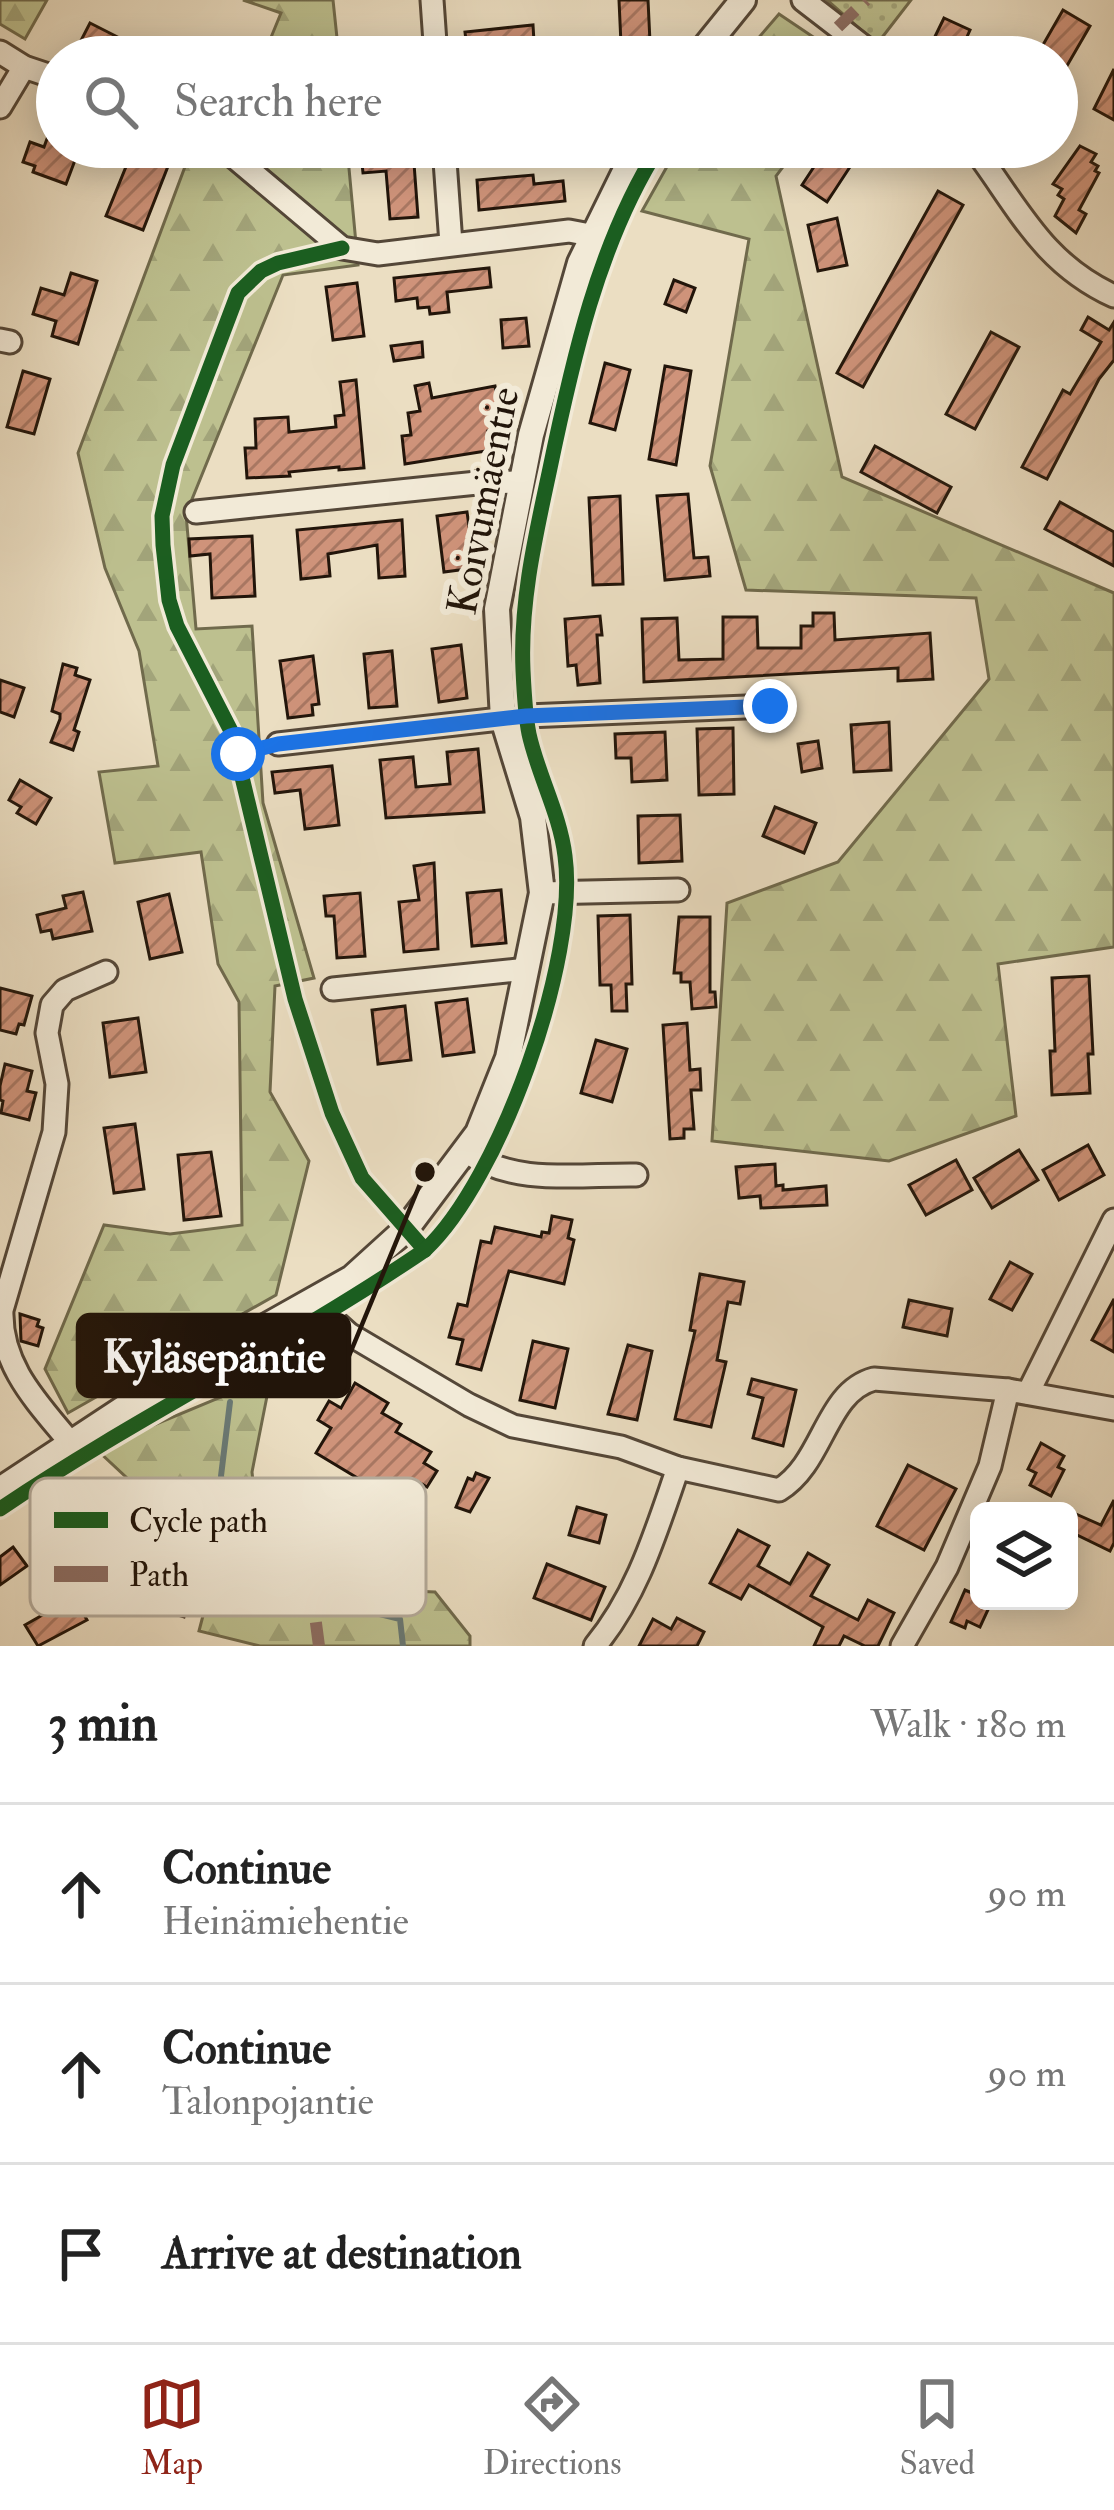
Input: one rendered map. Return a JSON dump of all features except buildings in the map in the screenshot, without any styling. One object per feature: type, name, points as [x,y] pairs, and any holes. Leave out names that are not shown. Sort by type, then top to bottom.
[{"type":"street","points":[[432,0],[435,36]]},
{"type":"street","points":[[714,36],[743,0]]},
{"type":"street","points":[[803,0],[850,36]]},
{"type":"street","points":[[0,52],[36,71]]},
{"type":"street","points":[[0,106],[24,67]]},
{"type":"street","points":[[247,168],[342,248],[378,254],[568,231],[590,236]]},
{"type":"street","points":[[445,168],[452,244]]},
{"type":"street","name":"Koivumäentie","points":[[0,1490],[69,1441],[352,1278],[393,1244],[467,1152],[508,1058],[542,893],[533,817],[503,718],[497,609],[520,482],[590,236],[626,168]]},
{"type":"street","points":[[988,168],[1046,250],[1078,278],[1114,296]]},
{"type":"street","points":[[196,512],[520,482]]},
{"type":"street","points":[[278,744],[503,718],[770,706]]},
{"type":"street","points":[[542,893],[678,890]]},
{"type":"street","points":[[333,989],[527,969]]},
{"type":"street","points":[[69,1441],[22,1382],[0,1334],[2,1310],[54,1132],[56,1084],[47,1033],[52,1005],[65,990],[106,972]]},
{"type":"street","points":[[467,1152],[485,1165],[518,1174],[636,1175]]},
{"type":"street","points":[[902,1646],[947,1567],[1018,1392],[1114,1220]]},
{"type":"street","points":[[312,1300],[349,1334],[513,1426],[621,1447],[678,1468],[778,1490],[802,1474],[844,1397],[858,1383],[897,1380],[1018,1392],[1114,1409]]},
{"type":"street","points":[[595,1646],[616,1621],[642,1569],[678,1468]]},
{"type":"green space","points":[[0,0],[47,0],[25,39],[0,24]]},
{"type":"green space","points":[[243,0],[333,0],[337,36],[272,36],[281,13]]},
{"type":"green space","points":[[827,0],[911,0],[883,36],[868,36]]},
{"type":"green space","points":[[779,14],[812,36],[760,36]]},
{"type":"green space","points":[[185,168],[349,168],[358,265],[283,275],[186,514],[196,629],[252,626],[263,803],[314,978],[275,986],[270,1092],[309,1161],[276,1295],[68,1413],[45,1369],[104,1225],[170,1234],[242,1225],[239,1002],[218,964],[201,852],[115,863],[99,772],[158,766],[139,651],[105,568],[78,453]]},
{"type":"green space","points":[[666,168],[782,168],[776,176],[842,477],[1114,593],[1114,947],[998,964],[1016,1116],[889,1161],[712,1141],[727,903],[838,862],[989,679],[976,598],[746,590],[710,466],[749,239],[642,211]]},
{"type":"green space","points":[[271,1376],[253,1478],[127,1478],[96,1449]]},
{"type":"green space","points":[[426,1592],[435,1592],[470,1636],[470,1646],[260,1646],[199,1631],[203,1616],[426,1616]]},
{"type":"waterway","points":[[222,1478],[230,1402]]},
{"type":"waterway","points":[[388,1616],[400,1619],[403,1646]]},
{"type":"marked path","points":[[838,27],[866,0]]},
{"type":"marked path","points":[[315,1616],[319,1646]]},
{"type":"cycle path","points":[[49,1478],[425,1250],[453,1217],[506,1121],[547,1007],[566,899],[562,840],[533,749],[526,710],[523,645],[530,571],[567,389],[590,304],[619,223],[647,168]]},
{"type":"cycle path","points":[[342,248],[278,263],[261,271],[238,293],[173,465],[162,516],[163,545],[177,626],[231,731],[295,999],[332,1113],[362,1178],[425,1250]]},
{"type":"cycle path","points":[[0,1509],[30,1490]]},
{"type":"place","name":"Kyläsepäntie","points":[[425,1172]]},
{"type":"route","points":[[238,754],[278,744],[526,716],[770,706]]}]
